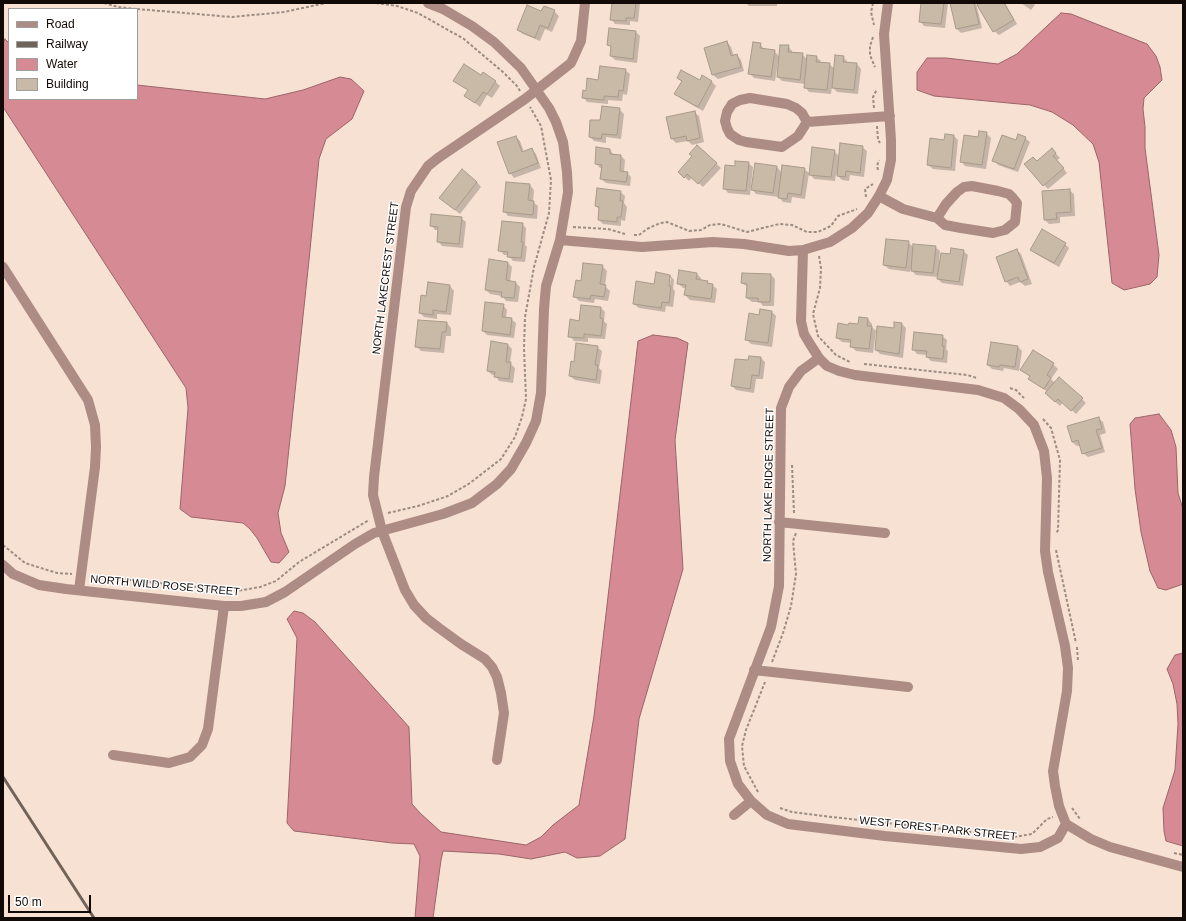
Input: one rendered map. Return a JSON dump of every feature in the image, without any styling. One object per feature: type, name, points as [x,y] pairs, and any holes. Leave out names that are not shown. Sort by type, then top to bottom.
[{"type":"street","name":"NORTH WILD ROSE STREET","points":[[3,565],[13,574],[39,585],[224,606],[241,606],[266,602],[285,592],[355,544],[382,531],[443,514],[472,503],[497,484],[511,469],[526,443],[536,421],[541,393],[546,286],[560,240],[568,192],[563,142],[551,112],[521,68],[494,42],[472,26],[428,3]]},
{"type":"street","name":"NORTH LAKECREST STREET","points":[[497,760],[504,713],[497,678],[492,667],[485,659],[461,644],[426,618],[414,605],[405,590],[382,531],[373,495],[374,477],[406,207],[411,191],[428,166],[438,158],[525,99],[571,63],[581,40],[585,3]]},
{"type":"street","points":[[560,240],[642,247],[713,242],[744,244],[789,251],[803,250],[830,242],[852,228],[868,213],[879,196],[887,180],[891,160],[890,116],[884,34],[888,3]]},
{"type":"street","points":[[750,98],[787,104],[796,108],[802,113],[807,122],[798,136],[782,146],[776,146],[739,140],[730,134],[726,128],[725,121],[727,112],[732,104],[740,100],[750,98]]},
{"type":"street","points":[[807,122],[890,116]]},
{"type":"street","points":[[879,196],[903,209],[937,218],[945,225],[993,233],[1005,230],[1015,222],[1017,202],[1009,194],[972,186],[964,187],[946,204],[937,218]]},
{"type":"street","points":[[803,250],[801,321],[804,334],[819,358],[827,366],[855,375],[978,390],[1023,405],[1034,425],[1044,451],[1047,478],[1044,551],[1065,646],[1068,668],[1067,691],[1053,772],[1054,786],[1062,813],[1066,824],[1110,848],[1183,867]]},
{"type":"street","points":[[3,267],[88,400],[95,425],[96,447],[79,590]]},
{"type":"street","name":"NORTH LAKE RIDGE STREET","points":[[751,801],[738,784],[730,761],[729,739],[771,626],[779,586],[781,408],[790,387],[801,371],[819,358]]},
{"type":"street","points":[[779,522],[885,533]]},
{"type":"street","points":[[113,755],[169,763],[190,757],[202,745],[208,729],[224,606]]},
{"type":"street","points":[[754,670],[908,687]]},
{"type":"street","points":[[734,815],[751,801]]},
{"type":"street","name":"WEST FOREST PARK STREET","points":[[751,801],[767,815],[788,824],[994,848],[1021,849],[1040,847],[1058,838],[1066,824]]},
{"type":"path","points":[[104,3],[127,8]]},
{"type":"path","points":[[138,9],[232,17],[284,12],[326,3]]},
{"type":"path","points":[[873,3],[871,12],[874,29]]},
{"type":"path","points":[[875,34],[870,46],[870,55],[876,69]]},
{"type":"path","points":[[878,87],[873,97],[878,140],[881,144]]},
{"type":"path","points":[[879,174],[877,166],[880,158]]},
{"type":"path","points":[[866,199],[865,188],[876,182]]},
{"type":"path","points":[[633,235],[639,235],[647,229],[660,223],[667,222],[689,231],[701,230],[710,225],[721,224],[747,232],[778,224],[792,225],[807,232],[818,232],[831,226],[838,216],[857,209]]},
{"type":"path","points":[[546,224],[585,229],[608,229],[626,234]]},
{"type":"path","points":[[819,246],[821,268],[820,288],[813,314],[818,336],[836,355],[852,363]]},
{"type":"path","points":[[859,364],[967,375],[981,380]]},
{"type":"path","points":[[1009,388],[1016,390],[1023,405]]},
{"type":"path","points":[[1041,417],[1051,428],[1060,460],[1058,530],[1054,539]]},
{"type":"path","points":[[762,798],[744,766],[742,746],[746,730],[783,633],[791,606],[796,574],[793,541],[797,531],[794,512],[792,458]]},
{"type":"path","points":[[1056,547],[1074,631],[1078,663]]},
{"type":"path","points":[[1068,802],[1078,817],[1083,821]]},
{"type":"path","points":[[775,807],[792,812],[832,817],[999,835]]},
{"type":"path","points":[[1007,836],[1015,837],[1032,834],[1046,819],[1072,809]]},
{"type":"path","points":[[1172,852],[1183,854]]},
{"type":"water","points":[[1061,13],[1071,14],[1147,44],[1156,56],[1160,67],[1162,80],[1144,98],[1143,109],[1145,148],[1159,255],[1157,277],[1150,284],[1124,290],[1112,283],[1099,162],[1093,144],[1073,125],[1052,112],[1030,105],[934,96],[917,90],[917,72],[927,58],[946,58],[998,64],[1017,54]]},
{"type":"water","points":[[5,39],[8,42],[8,100],[138,100],[138,85],[265,99],[303,90],[340,77],[351,79],[364,91],[352,119],[326,139],[319,159],[285,486],[278,513],[281,533],[289,552],[279,563],[271,562],[257,538],[243,523],[191,517],[180,509],[188,408],[186,388],[3,107],[3,43]]},
{"type":"water","points":[[653,335],[677,338],[688,343],[675,440],[683,569],[639,719],[625,839],[600,856],[577,858],[565,852],[531,859],[499,854],[443,851],[433,918],[415,918],[420,856],[414,844],[392,843],[294,831],[287,823],[297,638],[287,619],[294,611],[303,613],[315,622],[409,727],[412,804],[441,832],[526,845],[541,837],[553,825],[579,805],[594,716],[638,341]]},
{"type":"water","points":[[1159,414],[1171,430],[1176,447],[1178,493],[1183,509],[1183,584],[1166,590],[1158,588],[1150,571],[1141,532],[1135,489],[1130,424],[1135,418]]},
{"type":"water","points":[[1183,653],[1183,846],[1166,841],[1163,808],[1175,770],[1178,724],[1177,704],[1173,684],[1167,669],[1175,655]]},
{"type":"building","points":[[612,3],[636,3],[634,18],[626,18],[626,21],[610,20]]},
{"type":"building","points":[[921,3],[944,3],[941,24],[919,22]]},
{"type":"building","points":[[950,3],[974,3],[979,24],[956,29]]},
{"type":"building","points":[[980,3],[1004,3],[1014,20],[993,32],[977,5]]},
{"type":"building","points":[[527,5],[541,11],[544,6],[555,10],[548,28],[540,25],[535,38],[517,30]]},
{"type":"building","points":[[609,28],[636,31],[633,59],[610,56],[611,46],[607,45]]},
{"type":"building","points":[[727,41],[731,56],[737,54],[741,67],[712,75],[704,48]]},
{"type":"building","points":[[753,42],[761,43],[760,48],[775,50],[771,77],[748,74]]},
{"type":"building","points":[[780,45],[789,45],[788,52],[803,53],[800,80],[777,77]]},
{"type":"building","points":[[807,55],[817,56],[816,62],[830,63],[827,90],[804,88]]},
{"type":"building","points":[[835,55],[844,56],[843,62],[857,63],[854,90],[832,88]]},
{"type":"building","points":[[464,64],[481,75],[483,72],[496,81],[487,94],[483,92],[475,103],[464,96],[468,90],[453,81]]},
{"type":"building","points":[[600,66],[626,69],[623,91],[619,90],[618,97],[604,96],[604,100],[582,98],[583,90],[586,91],[587,78],[598,80]]},
{"type":"building","points":[[681,70],[700,80],[702,75],[712,81],[698,107],[674,94],[682,81],[677,78]]},
{"type":"building","points":[[602,106],[620,108],[617,135],[602,134],[601,139],[589,137],[590,120],[600,120]]},
{"type":"building","points":[[695,111],[700,138],[687,141],[686,136],[671,139],[666,117]]},
{"type":"building","points":[[979,131],[987,132],[982,165],[960,162],[964,135],[978,137]]},
{"type":"building","points":[[945,134],[954,135],[951,168],[927,165],[930,138],[944,140]]},
{"type":"building","points":[[1018,134],[1026,137],[1014,169],[992,161],[1002,135],[1016,140]]},
{"type":"building","points":[[516,136],[522,152],[532,148],[538,163],[509,174],[497,142]]},
{"type":"building","points":[[840,143],[863,146],[860,173],[846,171],[845,177],[837,176]]},
{"type":"building","points":[[697,145],[717,163],[698,184],[687,174],[684,178],[678,172],[692,156],[689,154]]},
{"type":"building","points":[[596,147],[610,149],[610,154],[621,155],[620,171],[628,172],[626,182],[600,179],[602,165],[595,164]]},
{"type":"building","points":[[812,147],[835,150],[831,177],[809,175]]},
{"type":"building","points":[[1052,148],[1056,153],[1053,156],[1064,168],[1043,186],[1024,164],[1033,157],[1037,161]]},
{"type":"building","points":[[735,161],[749,162],[746,191],[723,189],[725,165],[735,166]]},
{"type":"building","points":[[755,163],[777,166],[773,193],[751,190]]},
{"type":"building","points":[[782,165],[805,168],[801,195],[788,193],[787,199],[778,198]]},
{"type":"building","points":[[462,169],[477,182],[455,210],[439,198]]},
{"type":"building","points":[[506,182],[530,184],[528,200],[534,201],[533,215],[503,212]]},
{"type":"building","points":[[597,188],[621,191],[620,201],[623,201],[621,217],[617,217],[617,222],[598,220],[599,207],[595,206]]},
{"type":"building","points":[[1070,189],[1071,212],[1056,213],[1057,219],[1044,220],[1042,191]]},
{"type":"building","points":[[431,214],[462,217],[459,244],[437,242],[438,227],[430,226]]},
{"type":"building","points":[[502,221],[523,223],[521,258],[507,257],[508,252],[498,251]]},
{"type":"building","points":[[1042,229],[1066,243],[1054,263],[1030,250]]},
{"type":"building","points":[[886,239],[909,241],[906,268],[883,265]]},
{"type":"building","points":[[913,244],[936,246],[933,273],[911,271]]},
{"type":"building","points":[[951,248],[964,250],[959,282],[937,279],[941,253],[950,254]]},
{"type":"building","points":[[1017,249],[1028,279],[1020,282],[1018,277],[1005,282],[996,257]]},
{"type":"building","points":[[489,259],[508,262],[506,280],[516,282],[514,298],[501,297],[502,292],[485,290]]},
{"type":"building","points":[[583,263],[603,265],[600,284],[606,285],[604,297],[591,295],[590,299],[573,297],[576,280],[581,281]]},
{"type":"building","points":[[679,270],[697,273],[696,279],[708,281],[707,283],[713,284],[711,299],[684,295],[686,285],[677,284]]},
{"type":"building","points":[[656,272],[670,275],[669,286],[671,286],[669,303],[662,302],[661,308],[633,304],[636,281],[654,284]]},
{"type":"building","points":[[742,273],[771,274],[770,302],[758,302],[758,298],[746,298],[747,284],[741,283]]},
{"type":"building","points":[[428,282],[450,285],[446,312],[433,310],[433,315],[419,313],[421,295],[426,296]]},
{"type":"building","points":[[485,302],[504,304],[502,317],[512,318],[510,335],[482,331]]},
{"type":"building","points":[[581,305],[601,307],[600,318],[603,319],[601,336],[584,334],[584,338],[568,337],[570,319],[579,321]]},
{"type":"building","points":[[760,309],[772,311],[768,343],[745,340],[749,313],[759,315]]},
{"type":"building","points":[[859,317],[868,318],[867,326],[872,326],[869,349],[850,347],[851,340],[836,338],[838,323],[848,325],[849,323],[858,324]]},
{"type":"building","points":[[418,320],[447,322],[446,332],[442,332],[440,349],[415,347]]},
{"type":"building","points":[[894,322],[902,323],[899,354],[875,350],[877,326],[894,328]]},
{"type":"building","points":[[914,332],[943,335],[943,359],[926,357],[927,351],[912,350]]},
{"type":"building","points":[[491,341],[508,344],[506,362],[511,362],[509,379],[494,377],[495,372],[487,371]]},
{"type":"building","points":[[991,342],[1018,346],[1015,367],[987,365]]},
{"type":"building","points":[[576,343],[598,346],[595,365],[598,365],[596,380],[569,376],[571,361],[574,362]]},
{"type":"building","points":[[1033,350],[1054,363],[1047,375],[1051,378],[1044,389],[1028,379],[1030,376],[1020,370]]},
{"type":"building","points":[[749,356],[761,357],[759,376],[752,375],[750,389],[731,386],[735,359],[748,360]]},
{"type":"building","points":[[1059,377],[1083,398],[1071,411],[1058,399],[1055,402],[1045,393]]},
{"type":"building","points":[[1099,417],[1102,429],[1096,430],[1102,448],[1082,454],[1078,440],[1072,442],[1067,426]]},
{"type":"railway","points":[[3,777],[94,918]]}]
